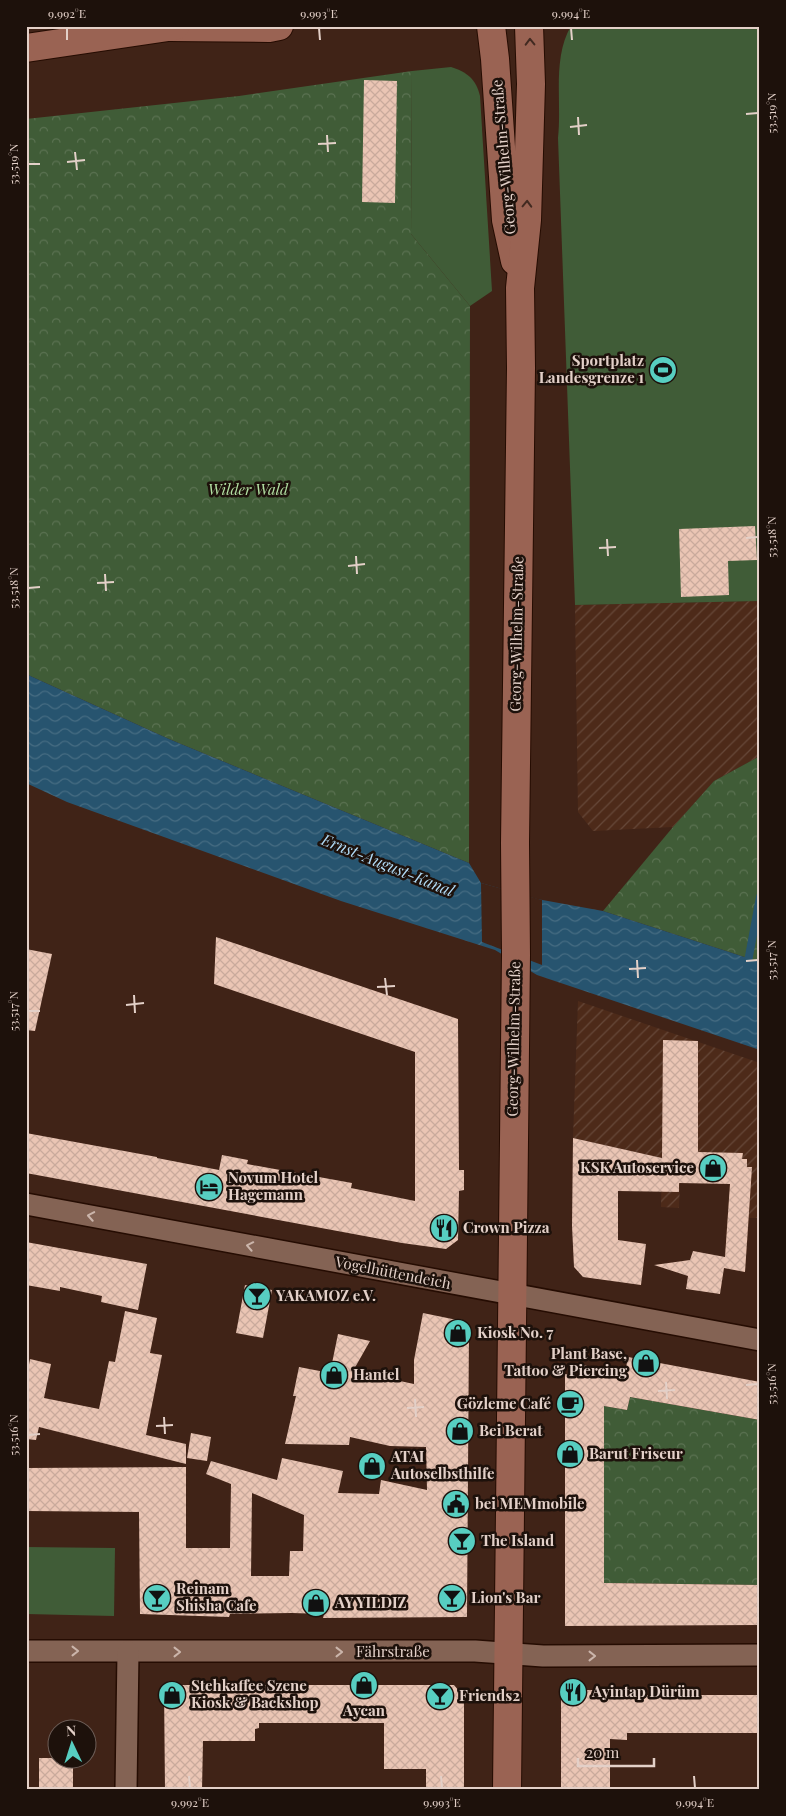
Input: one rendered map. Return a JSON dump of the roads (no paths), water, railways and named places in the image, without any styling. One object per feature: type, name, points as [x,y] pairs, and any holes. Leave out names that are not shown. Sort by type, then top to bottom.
[{"type":"street","points":[[26,48],[173,27],[269,28],[279,26]]},
{"type":"street","name":"Georg-Wilhelm-Straße","points":[[492,26],[506,220],[520,288]]},
{"type":"street","name":"Georg-Wilhelm-Straße","points":[[507,1790],[516,955],[514,892],[521,368],[520,288],[527,220],[531,84],[529,26]]},
{"type":"street","name":"Vogelhüttendeich","points":[[26,1204],[760,1340]]},
{"type":"street","name":"Fährstraße","points":[[26,1651],[468,1651],[543,1656],[760,1655]]},
{"type":"street","points":[[126,1790],[128,1652]]},
{"type":"water","name":"Ernst-August-Kanal","points":[[26,674],[169,739],[469,863],[481,883],[537,899],[603,911],[760,962],[760,1050],[537,975],[495,950],[341,901],[67,802],[26,783]]},
{"type":"waterway","points":[[747,967],[760,897]]},
{"type":"place","name":"Sportplatz Landesgrenze 1","points":[[663,370]]},
{"type":"place","name":"KSK Autoservice","points":[[713,1168]]},
{"type":"place","name":"Novum Hotel Hagemann","points":[[209,1187]]},
{"type":"place","name":"Crown Pizza","points":[[444,1228]]},
{"type":"place","name":"YAKAMOZ e.V.","points":[[257,1296]]},
{"type":"place","name":"Kiosk No. 7","points":[[458,1333]]},
{"type":"place","name":"Plant Base, Tattoo & Piercing","points":[[646,1363]]},
{"type":"place","name":"Hantel","points":[[334,1375]]},
{"type":"place","name":"Gözleme Café","points":[[570,1404]]},
{"type":"place","name":"Bei Berat","points":[[460,1431]]},
{"type":"place","name":"Barut Friseur","points":[[570,1454]]},
{"type":"place","name":"ATAI Autoselbsthilfe","points":[[372,1466]]},
{"type":"place","name":"bei MEMmobile","points":[[456,1504]]},
{"type":"place","name":"The Island","points":[[462,1541]]},
{"type":"place","name":"Reinam Shisha Cafe","points":[[157,1598]]},
{"type":"place","name":"Lion's Bar","points":[[452,1598]]},
{"type":"place","name":"AY YILDIZ","points":[[316,1603]]},
{"type":"place","name":"Aycan","points":[[364,1685]]},
{"type":"place","name":"Ayintap Dürüm","points":[[573,1692]]},
{"type":"place","name":"Stehkaffee Szene Kiosk & Backshop","points":[[172,1695]]},
{"type":"place","name":"Friends2","points":[[440,1696]]},
{"type":"park label","name":"Wilder Wald","points":[[248,490]]}]
